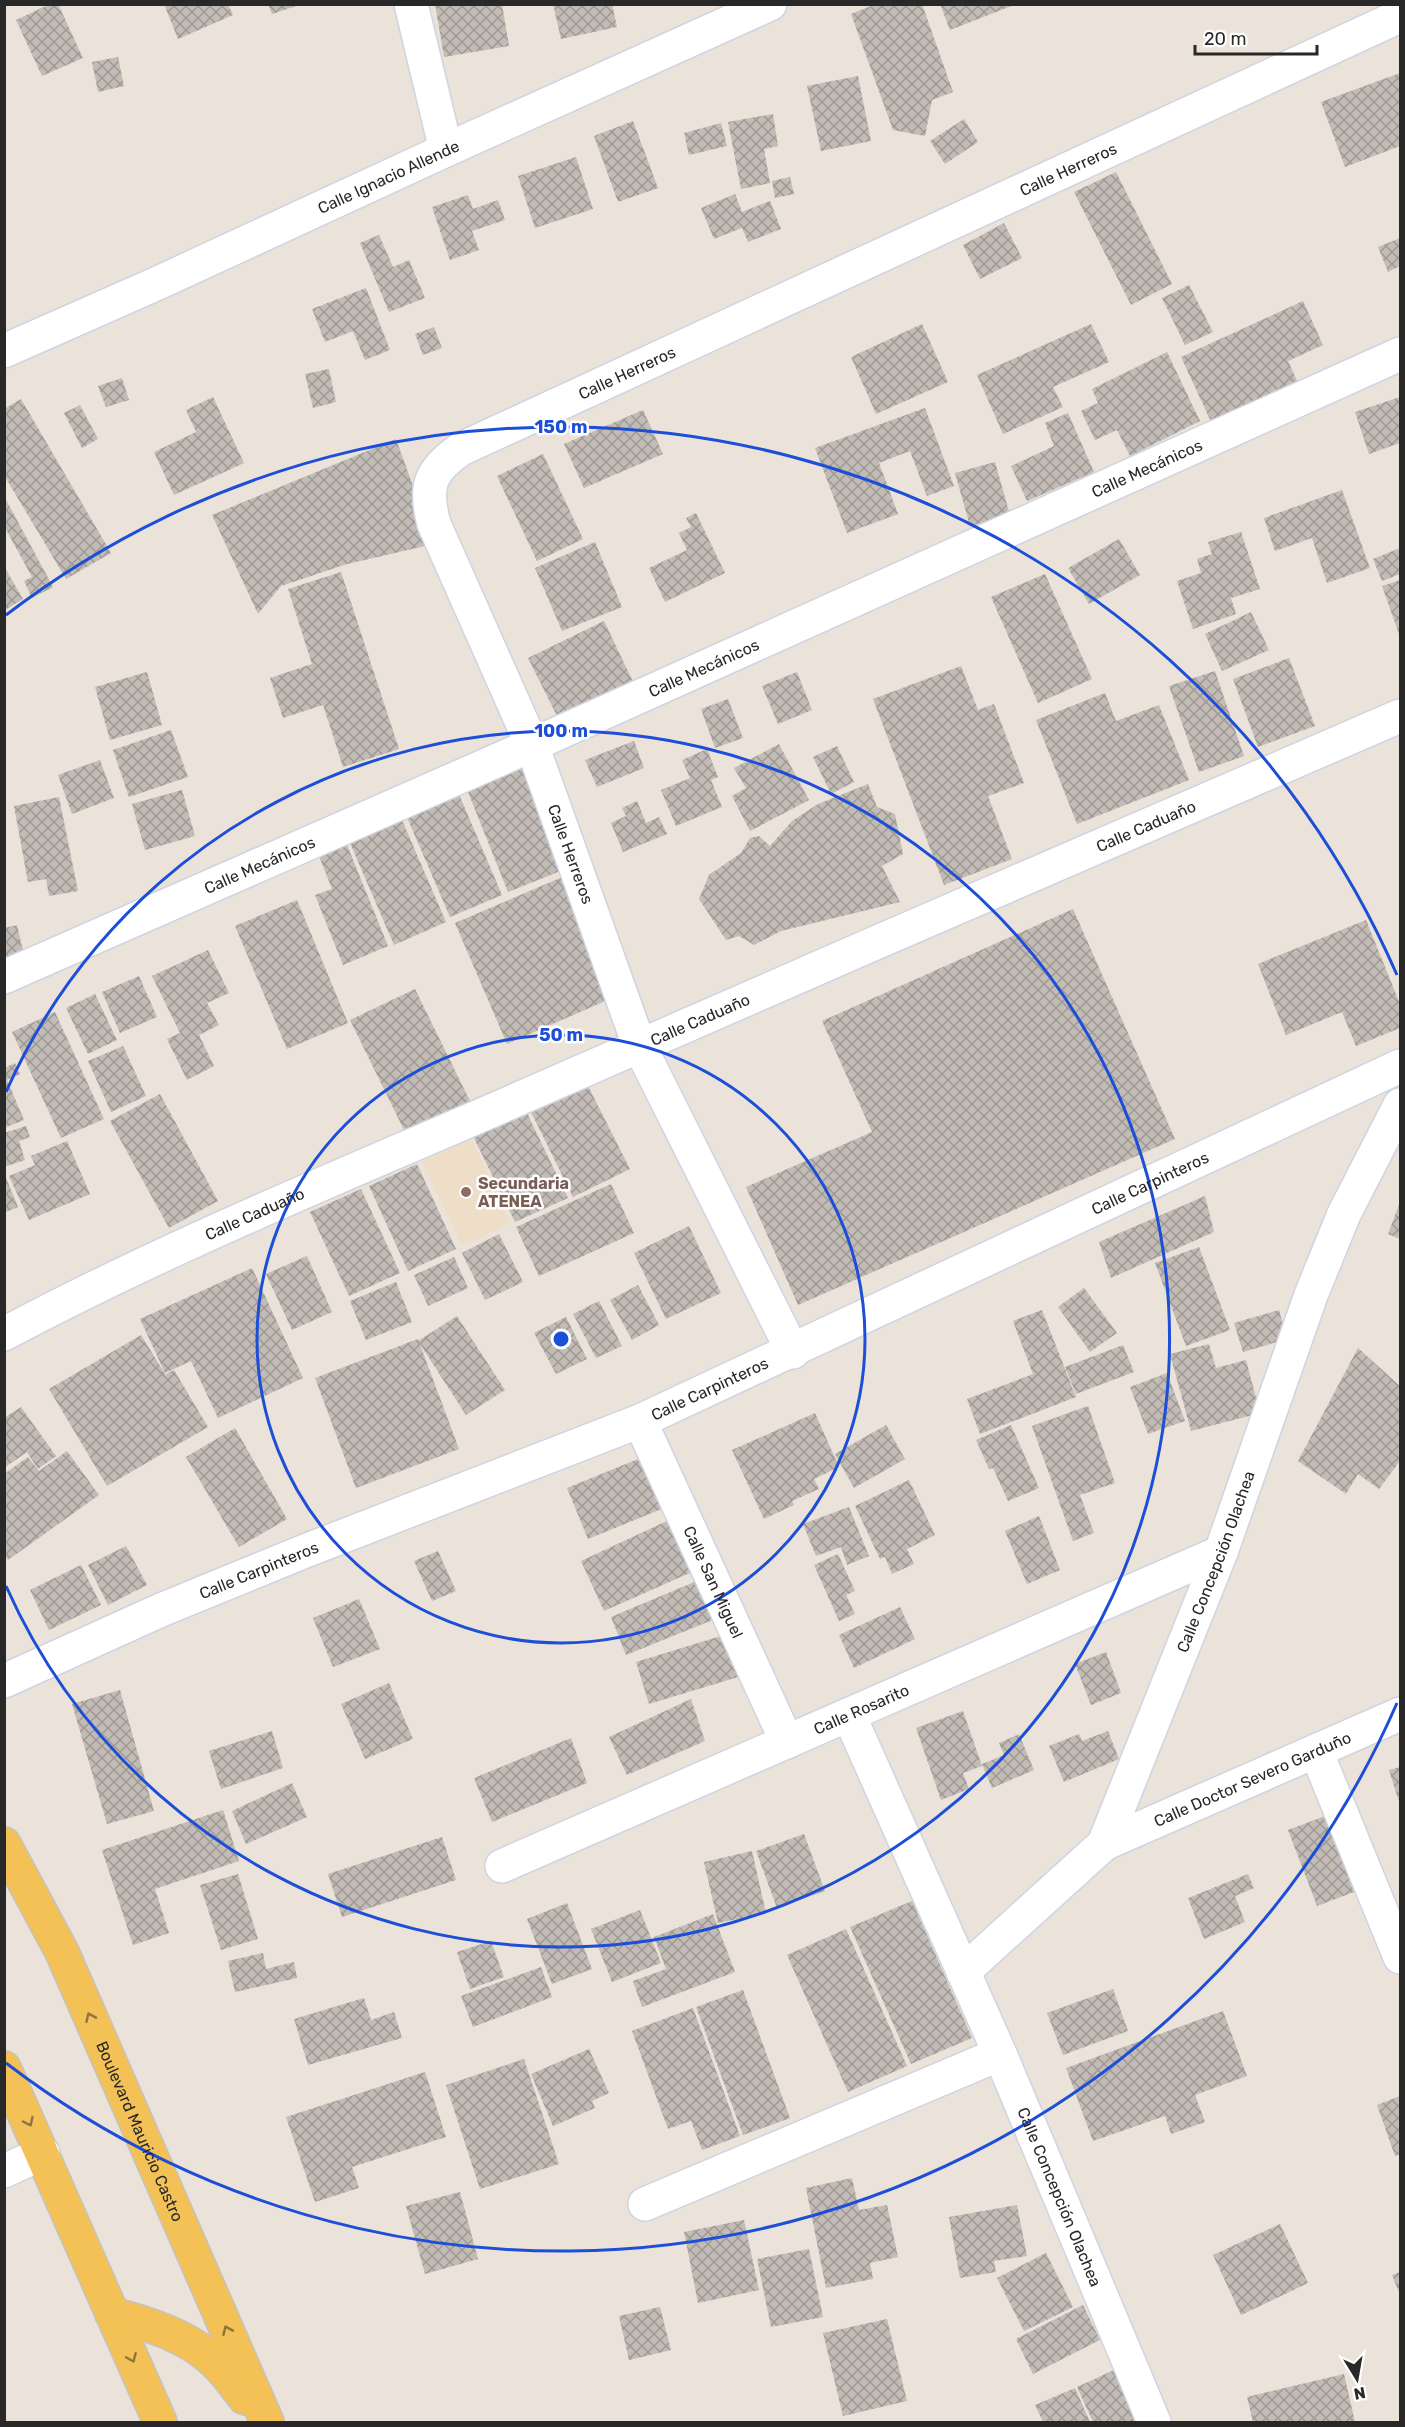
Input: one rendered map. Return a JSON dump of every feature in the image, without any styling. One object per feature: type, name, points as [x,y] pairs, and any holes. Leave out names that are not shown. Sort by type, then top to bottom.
[{"type":"main road","name":"Boulevard Mauricio Castro","points":[[4,1844],[62,1952],[266,2422]]},
{"type":"main road","points":[[4,2068],[160,2422]]},
{"type":"main road","points":[[112,2314],[160,2330],[202,2352],[218,2364],[266,2422]]},
{"type":"street","points":[[411,4],[446,150]]},
{"type":"street","name":"Calle Ignacio Allende","points":[[4,351],[158,284],[446,150],[770,4]]},
{"type":"street","name":"Calle Herreros","points":[[793,1352],[639,1045],[532,745],[434,524],[429,489],[435,471],[446,459],[483,439],[1401,16]]},
{"type":"street","name":"Calle Mecánicos","points":[[4,977],[532,745],[1401,354]]},
{"type":"street","name":"Calle Caduaño","points":[[4,1334],[125,1273],[639,1045],[1401,716]]},
{"type":"street","name":"Calle Carpinteros","points":[[4,1682],[183,1601],[640,1421],[793,1352],[1401,1066]]},
{"type":"street","name":"Calle Concepción Olachea","points":[[963,1972],[1104,1844],[1221,1552],[1315,1285],[1344,1214],[1401,1105]]},
{"type":"street","name":"Calle San Miguel","points":[[640,1421],[787,1742]]},
{"type":"street","name":"Calle Rosarito","points":[[502,1866],[1221,1552]]},
{"type":"street","name":"Calle Doctor Severo Garduño","points":[[1104,1844],[1401,1713]]},
{"type":"street","name":"Calle Concepción Olachea","points":[[849,1715],[1000,2054],[1154,2422]]},
{"type":"street","points":[[1316,1751],[1401,1957]]},
{"type":"street","points":[[645,2204],[1000,2054]]},
{"type":"street","points":[[4,2171],[43,2153]]},
{"type":"shaded area","name":"Secundaria ATENEA","points":[[471,1138],[510,1223],[462,1246],[422,1161]]},
{"type":"building","points":[[50,4],[58,4],[83,58],[42,76],[16,20]]},
{"type":"building","points":[[164,4],[228,4],[233,15],[178,39]]},
{"type":"building","points":[[268,4],[299,4],[299,5],[272,14]]},
{"type":"building","points":[[435,4],[502,4],[509,46],[444,57]]},
{"type":"building","points":[[553,4],[612,4],[617,27],[561,39]]},
{"type":"building","points":[[876,4],[922,4],[953,92],[932,100],[925,136],[893,130],[851,14]]},
{"type":"building","points":[[940,4],[1014,4],[1014,5],[950,30]]},
{"type":"building","points":[[118,57],[124,86],[98,92],[92,62]]},
{"type":"building","points":[[1400,73],[1400,146],[1345,167],[1321,102]]},
{"type":"building","points":[[858,76],[871,141],[821,151],[807,86]]},
{"type":"building","points":[[773,114],[778,146],[764,149],[770,183],[741,189],[728,122]]},
{"type":"building","points":[[964,119],[978,142],[945,164],[930,141]]},
{"type":"building","points":[[633,121],[658,188],[618,202],[594,136]]},
{"type":"building","points":[[721,123],[727,146],[689,155],[684,133]]},
{"type":"building","points":[[576,157],[593,209],[535,228],[518,176]]},
{"type":"building","points":[[1116,172],[1172,284],[1131,305],[1074,192]]},
{"type":"building","points":[[790,177],[794,194],[775,198],[772,181]]},
{"type":"building","points":[[735,194],[742,212],[770,201],[781,229],[748,242],[742,228],[714,239],[701,208]]},
{"type":"building","points":[[468,195],[473,209],[498,200],[505,220],[472,231],[479,250],[450,260],[432,207]]},
{"type":"building","points":[[1004,223],[1022,258],[980,279],[963,245]]},
{"type":"building","points":[[379,235],[393,267],[409,260],[425,298],[389,312],[360,243]]},
{"type":"building","points":[[1400,238],[1400,266],[1388,272],[1378,247]]},
{"type":"building","points":[[1189,285],[1213,332],[1185,345],[1162,298]]},
{"type":"building","points":[[366,288],[390,350],[365,360],[353,331],[325,342],[312,309]]},
{"type":"building","points":[[1303,301],[1323,345],[1288,361],[1300,387],[1213,426],[1181,357]]},
{"type":"building","points":[[922,324],[948,382],[876,414],[851,357]]},
{"type":"building","points":[[1091,324],[1109,362],[1053,387],[1063,407],[1003,434],[977,375]]},
{"type":"building","points":[[434,327],[442,348],[423,355],[415,334]]},
{"type":"building","points":[[1167,352],[1200,421],[1130,456],[1117,430],[1095,440],[1081,411],[1098,403],[1092,389]]},
{"type":"building","points":[[329,369],[336,402],[313,408],[305,374]]},
{"type":"building","points":[[122,378],[129,400],[106,407],[98,386]]},
{"type":"building","points":[[213,397],[244,463],[174,495],[154,452],[196,432],[186,410]]},
{"type":"building","points":[[1400,397],[1400,443],[1369,454],[1355,412]]},
{"type":"building","points":[[21,399],[111,553],[66,579],[4,475],[4,409]]},
{"type":"building","points":[[80,405],[98,439],[82,448],[64,413]]},
{"type":"building","points":[[925,408],[954,486],[927,496],[910,451],[879,463],[898,514],[847,533],[815,448]]},
{"type":"building","points":[[643,410],[663,454],[584,488],[564,444]]},
{"type":"building","points":[[1068,413],[1094,472],[1027,501],[1011,466],[1054,446],[1045,423]]},
{"type":"building","points":[[396,439],[434,544],[347,564],[281,586],[258,614],[212,515]]},
{"type":"building","points":[[543,454],[583,539],[537,561],[497,476]]},
{"type":"building","points":[[995,462],[1010,515],[970,526],[955,473]]},
{"type":"building","points":[[1342,490],[1370,568],[1327,583],[1312,538],[1275,551],[1264,518]]},
{"type":"building","points":[[4,496],[53,587],[32,598],[24,581],[32,577],[4,526]]},
{"type":"building","points":[[696,513],[725,573],[665,602],[649,568],[687,550],[679,533],[691,527],[686,518]]},
{"type":"building","points":[[1241,532],[1260,589],[1231,598],[1236,614],[1193,629],[1177,581],[1201,573],[1197,559],[1212,554],[1208,542]]},
{"type":"building","points":[[1119,539],[1140,575],[1089,604],[1068,568]]},
{"type":"building","points":[[595,542],[622,607],[562,631],[535,568]]},
{"type":"building","points":[[1400,548],[1400,574],[1382,581],[1373,559]]},
{"type":"building","points":[[5,568],[23,599],[5,610]]},
{"type":"building","points":[[341,572],[399,749],[343,767],[323,705],[283,718],[270,678],[312,664],[288,589]]},
{"type":"building","points":[[1045,574],[1092,679],[1038,703],[991,597]]},
{"type":"building","points":[[1400,580],[1400,637],[1382,586]]},
{"type":"building","points":[[1251,612],[1269,650],[1222,671],[1205,634]]},
{"type":"building","points":[[604,621],[635,686],[560,722],[528,658]]},
{"type":"building","points":[[1289,658],[1315,726],[1258,747],[1233,679]]},
{"type":"building","points":[[961,666],[978,710],[994,704],[1024,783],[988,796],[1012,859],[944,885],[873,699]]},
{"type":"building","points":[[1215,671],[1244,756],[1199,772],[1169,686]]},
{"type":"building","points":[[147,672],[162,725],[110,740],[95,687]]},
{"type":"building","points":[[797,672],[812,710],[778,724],[762,686]]},
{"type":"building","points":[[1105,693],[1116,721],[1159,705],[1189,780],[1077,824],[1036,720]]},
{"type":"building","points":[[728,699],[743,738],[715,748],[701,709]]},
{"type":"building","points":[[171,730],[188,777],[129,797],[113,750]]},
{"type":"building","points":[[634,741],[644,768],[597,787],[585,760]]},
{"type":"building","points":[[779,744],[809,800],[750,831],[732,796],[746,788],[734,768]]},
{"type":"building","points":[[837,746],[854,782],[831,794],[813,757]]},
{"type":"building","points":[[707,749],[718,777],[711,780],[722,807],[676,826],[661,790],[690,778],[682,760]]},
{"type":"building","points":[[100,760],[114,798],[72,814],[58,775]]},
{"type":"building","points":[[525,763],[568,868],[508,892],[466,787]]},
{"type":"building","points":[[868,784],[877,807],[895,814],[903,854],[882,866],[900,902],[781,931],[754,945],[739,936],[726,940],[699,899],[709,875],[741,853],[750,838],[759,836],[770,846],[792,821],[818,804]]},
{"type":"building","points":[[182,790],[195,836],[145,850],[132,804]]},
{"type":"building","points":[[458,792],[502,895],[450,917],[406,815]]},
{"type":"building","points":[[59,797],[78,891],[49,896],[46,879],[28,882],[14,806]]},
{"type":"building","points":[[637,801],[646,823],[659,817],[667,834],[623,852],[611,823],[626,816],[622,808]]},
{"type":"building","points":[[402,820],[446,922],[394,945],[350,843]]},
{"type":"building","points":[[347,845],[388,946],[343,965],[315,895],[332,889],[319,856]]},
{"type":"building","points":[[567,875],[619,995],[507,1044],[455,923]]},
{"type":"building","points":[[297,900],[348,1023],[287,1049],[235,926]]},
{"type":"building","points":[[1073,909],[1175,1139],[798,1305],[746,1187],[872,1132],[822,1021]]},
{"type":"building","points":[[1366,920],[1400,1004],[1400,1028],[1356,1046],[1342,1012],[1286,1035],[1258,964]]},
{"type":"building","points":[[17,925],[24,955],[4,959],[4,928]]},
{"type":"building","points":[[208,950],[229,993],[207,1003],[219,1025],[199,1035],[214,1066],[187,1080],[167,1039],[180,1033],[152,976]]},
{"type":"building","points":[[139,976],[157,1017],[120,1033],[102,992]]},
{"type":"building","points":[[415,989],[470,1101],[405,1132],[350,1020]]},
{"type":"building","points":[[95,994],[117,1040],[88,1054],[66,1008]]},
{"type":"building","points":[[55,1012],[104,1119],[61,1138],[12,1032]]},
{"type":"building","points":[[123,1046],[146,1096],[111,1112],[88,1061]]},
{"type":"building","points":[[15,1063],[20,1074],[7,1080],[24,1120],[4,1128],[4,1068]]},
{"type":"building","points":[[586,1082],[630,1169],[573,1197],[530,1110]]},
{"type":"building","points":[[160,1094],[218,1201],[169,1228],[110,1121]]},
{"type":"building","points":[[526,1111],[568,1198],[515,1222],[473,1136]]},
{"type":"building","points":[[26,1126],[30,1137],[19,1141],[25,1160],[4,1167],[4,1133]]},
{"type":"building","points":[[67,1141],[90,1194],[29,1220],[9,1176],[35,1165],[31,1156]]},
{"type":"building","points":[[417,1164],[456,1249],[408,1271],[369,1186]]},
{"type":"building","points":[[4,1173],[18,1207],[4,1213]]},
{"type":"building","points":[[611,1184],[634,1233],[539,1276],[516,1227]]},
{"type":"building","points":[[361,1189],[400,1273],[349,1296],[310,1212]]},
{"type":"building","points":[[1205,1196],[1214,1232],[1111,1278],[1099,1242]]},
{"type":"building","points":[[1400,1202],[1400,1239],[1388,1234]]},
{"type":"building","points":[[689,1226],[721,1293],[666,1319],[634,1253]]},
{"type":"building","points":[[499,1234],[523,1282],[485,1300],[462,1253]]},
{"type":"building","points":[[1199,1247],[1230,1330],[1186,1346],[1155,1263]]},
{"type":"building","points":[[307,1256],[332,1312],[292,1330],[266,1274]]},
{"type":"building","points":[[454,1257],[468,1288],[428,1306],[414,1275]]},
{"type":"building","points":[[252,1268],[303,1378],[218,1418],[191,1361],[165,1373],[140,1319]]},
{"type":"building","points":[[396,1282],[412,1322],[366,1340],[350,1301]]},
{"type":"building","points":[[638,1285],[659,1325],[632,1340],[610,1300]]},
{"type":"building","points":[[1084,1288],[1117,1333],[1090,1352],[1058,1307]]},
{"type":"building","points":[[599,1301],[622,1346],[596,1358],[573,1314]]},
{"type":"building","points":[[1042,1310],[1076,1397],[980,1434],[967,1399],[1033,1374],[1013,1321]]},
{"type":"building","points":[[1279,1310],[1287,1339],[1243,1352],[1234,1323]]},
{"type":"building","points":[[457,1316],[505,1390],[466,1415],[418,1341]]},
{"type":"building","points":[[566,1317],[587,1359],[556,1374],[534,1333]]},
{"type":"building","points":[[141,1335],[167,1377],[166,1374],[174,1370],[208,1427],[107,1486],[49,1389]]},
{"type":"building","points":[[418,1339],[459,1449],[356,1488],[315,1378]]},
{"type":"building","points":[[1209,1344],[1216,1368],[1246,1360],[1260,1413],[1191,1431],[1170,1354]]},
{"type":"building","points":[[1123,1345],[1134,1372],[1076,1394],[1065,1367]]},
{"type":"building","points":[[1358,1348],[1400,1386],[1400,1461],[1379,1489],[1358,1474],[1346,1494],[1298,1461]]},
{"type":"building","points":[[1167,1373],[1185,1421],[1148,1434],[1130,1387]]},
{"type":"building","points":[[1088,1406],[1115,1483],[1080,1495],[1094,1533],[1073,1541],[1032,1426]]},
{"type":"building","points":[[21,1407],[56,1456],[38,1469],[27,1452],[4,1468],[4,1418]]},
{"type":"building","points":[[815,1413],[839,1467],[814,1479],[819,1489],[792,1501],[794,1505],[764,1519],[732,1450]]},
{"type":"building","points":[[886,1425],[905,1459],[854,1488],[835,1454]]},
{"type":"building","points":[[1011,1425],[1039,1488],[1008,1501],[993,1468],[989,1469],[976,1440]]},
{"type":"building","points":[[235,1428],[287,1519],[239,1547],[186,1457]]},
{"type":"building","points":[[67,1451],[99,1495],[8,1560],[4,1554],[4,1474],[28,1457],[39,1471]]},
{"type":"building","points":[[643,1457],[664,1508],[588,1539],[567,1488]]},
{"type":"building","points":[[909,1480],[935,1535],[907,1549],[914,1564],[892,1574],[885,1557],[880,1559],[855,1506]]},
{"type":"building","points":[[849,1507],[869,1556],[847,1565],[841,1547],[816,1556],[803,1524]]},
{"type":"building","points":[[1039,1516],[1060,1570],[1027,1584],[1005,1531]]},
{"type":"building","points":[[669,1520],[692,1572],[604,1611],[581,1561]]},
{"type":"building","points":[[126,1546],[147,1585],[108,1605],[88,1565]]},
{"type":"building","points":[[438,1551],[456,1591],[432,1601],[414,1561]]},
{"type":"building","points":[[838,1554],[855,1591],[846,1595],[855,1614],[839,1621],[814,1565]]},
{"type":"building","points":[[81,1565],[101,1605],[49,1630],[30,1590]]},
{"type":"building","points":[[699,1580],[715,1619],[626,1655],[611,1617]]},
{"type":"building","points":[[359,1599],[380,1649],[333,1667],[313,1618]]},
{"type":"building","points":[[900,1607],[915,1639],[854,1668],[839,1635]]},
{"type":"building","points":[[724,1635],[738,1677],[649,1704],[636,1662]]},
{"type":"building","points":[[1106,1652],[1121,1693],[1091,1705],[1075,1664]]},
{"type":"building","points":[[389,1683],[413,1739],[365,1759],[341,1704]]},
{"type":"building","points":[[120,1690],[154,1811],[107,1824],[72,1704]]},
{"type":"building","points":[[691,1699],[705,1741],[627,1775],[609,1737]]},
{"type":"building","points":[[963,1711],[982,1766],[963,1773],[969,1789],[941,1800],[916,1728]]},
{"type":"building","points":[[272,1731],[283,1768],[221,1789],[209,1751]]},
{"type":"building","points":[[1108,1731],[1119,1759],[1064,1782],[1049,1746],[1079,1734],[1082,1741]]},
{"type":"building","points":[[1019,1734],[1034,1770],[992,1788],[982,1764],[1004,1755],[999,1743]]},
{"type":"building","points":[[571,1738],[587,1783],[492,1822],[474,1778]]},
{"type":"building","points":[[1400,1767],[1400,1805],[1389,1770]]},
{"type":"building","points":[[292,1783],[307,1817],[246,1844],[232,1811]]},
{"type":"building","points":[[223,1810],[239,1861],[155,1889],[169,1933],[133,1945],[102,1850]]},
{"type":"building","points":[[1325,1816],[1354,1892],[1317,1906],[1288,1830]]},
{"type":"building","points":[[804,1834],[825,1891],[777,1908],[756,1851]]},
{"type":"building","points":[[442,1837],[456,1880],[342,1917],[328,1874]]},
{"type":"building","points":[[752,1851],[766,1913],[718,1923],[704,1862]]},
{"type":"building","points":[[238,1874],[258,1939],[221,1950],[200,1885]]},
{"type":"building","points":[[1248,1874],[1254,1888],[1235,1896],[1245,1922],[1204,1939],[1188,1898]]},
{"type":"building","points":[[912,1901],[972,2038],[911,2064],[850,1927]]},
{"type":"building","points":[[567,1903],[592,1969],[552,1984],[527,1919]]},
{"type":"building","points":[[640,1910],[661,1963],[612,1982],[591,1929]]},
{"type":"building","points":[[713,1914],[735,1972],[642,2007],[633,1981],[666,1969],[654,1937]]},
{"type":"building","points":[[846,1929],[907,2066],[848,2092],[787,1955]]},
{"type":"building","points":[[491,1941],[504,1977],[470,1989],[457,1952]]},
{"type":"building","points":[[263,1953],[266,1969],[294,1962],[297,1978],[235,1992],[228,1961]]},
{"type":"building","points":[[541,1967],[552,1997],[473,2027],[461,1996]]},
{"type":"building","points":[[1113,1989],[1128,2031],[1063,2055],[1047,2013]]},
{"type":"building","points":[[743,1990],[790,2118],[743,2135],[696,2007]]},
{"type":"building","points":[[364,1998],[371,2020],[394,2012],[402,2038],[308,2065],[294,2019]]},
{"type":"building","points":[[693,2008],[740,2136],[702,2150],[691,2121],[668,2129],[632,2031]]},
{"type":"building","points":[[1223,2011],[1247,2076],[1195,2095],[1205,2122],[1171,2134],[1165,2116],[1093,2141],[1066,2068]]},
{"type":"building","points":[[589,2049],[609,2093],[592,2101],[595,2108],[553,2126],[531,2074]]},
{"type":"building","points":[[524,2059],[559,2164],[480,2189],[446,2085]]},
{"type":"building","points":[[425,2072],[446,2137],[352,2167],[359,2188],[315,2202],[286,2117]]},
{"type":"building","points":[[1400,2096],[1400,2154],[1395,2156],[1377,2105]]},
{"type":"building","points":[[852,2178],[859,2210],[887,2205],[898,2257],[870,2263],[873,2279],[826,2288],[806,2188]]},
{"type":"building","points":[[460,2192],[478,2259],[425,2274],[406,2206]]},
{"type":"building","points":[[1017,2205],[1027,2256],[994,2261],[996,2272],[960,2278],[949,2217]]},
{"type":"building","points":[[744,2220],[759,2290],[698,2303],[684,2232]]},
{"type":"building","points":[[1280,2224],[1308,2283],[1241,2315],[1213,2255]]},
{"type":"building","points":[[809,2249],[823,2317],[771,2327],[757,2259]]},
{"type":"building","points":[[1046,2253],[1073,2307],[1024,2331],[997,2278]]},
{"type":"building","points":[[1400,2272],[1400,2295],[1392,2275]]},
{"type":"building","points":[[1083,2305],[1100,2340],[1033,2374],[1016,2339]]},
{"type":"building","points":[[660,2307],[671,2350],[629,2360],[619,2316]]},
{"type":"building","points":[[887,2319],[907,2401],[843,2416],[823,2333]]},
{"type":"building","points":[[1114,2370],[1138,2422],[1093,2422],[1077,2387]]},
{"type":"building","points":[[1344,2374],[1355,2422],[1253,2422],[1247,2397]]},
{"type":"building","points":[[1075,2388],[1090,2422],[1043,2422],[1035,2405]]},
{"type":"place","name":"Secundaria ATENEA","points":[[466,1192]]}]
